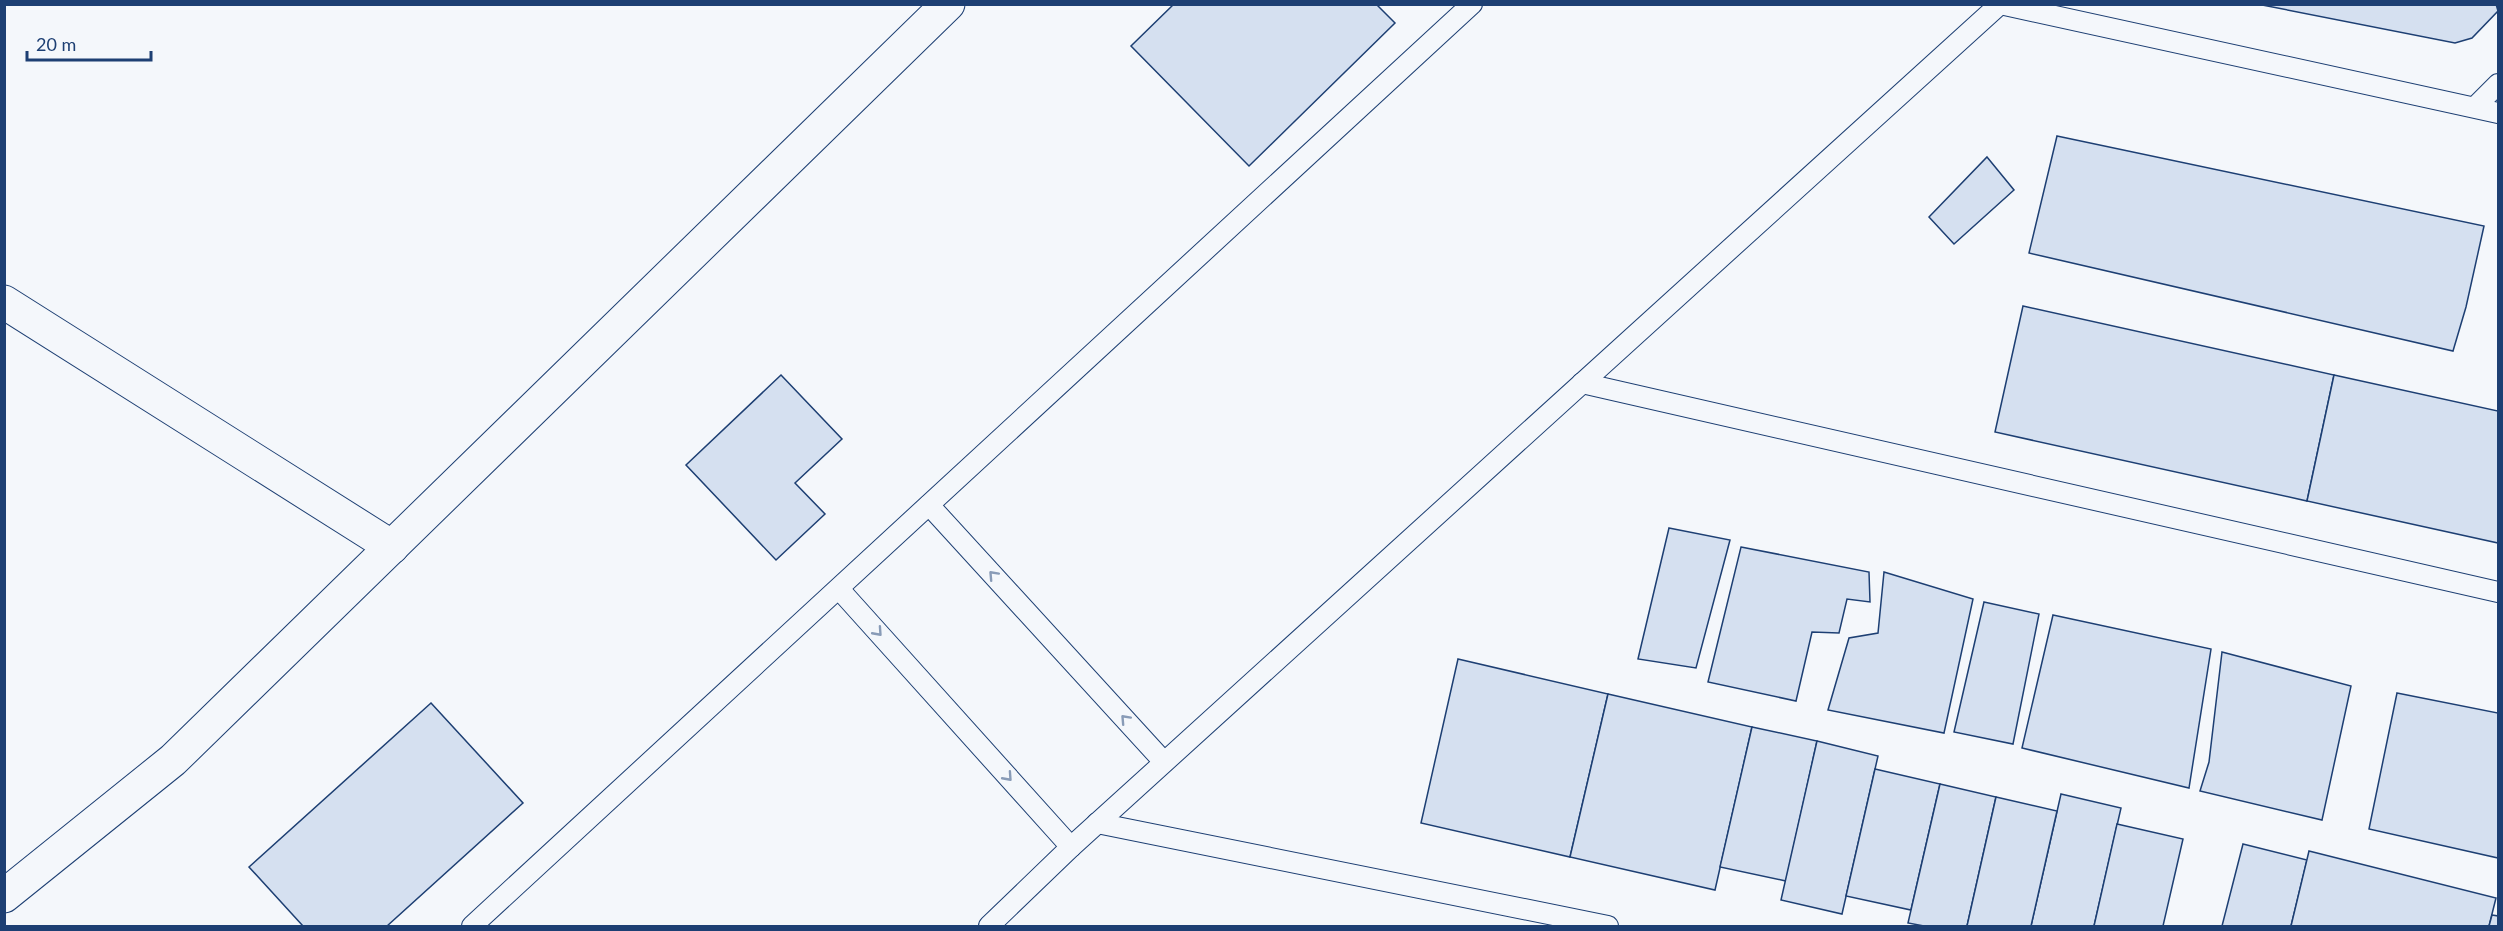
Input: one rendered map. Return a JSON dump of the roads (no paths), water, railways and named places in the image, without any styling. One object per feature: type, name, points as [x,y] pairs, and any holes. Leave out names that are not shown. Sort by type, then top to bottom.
[{"type":"main road","points":[[4,896],[173,760],[948,4]]},
{"type":"main road","points":[[4,302],[392,547]]},
{"type":"lane","points":[[472,927],[1472,4]]},
{"type":"lane","points":[[989,927],[1071,847],[1164,762],[2000,5],[2499,113]]},
{"type":"lane","points":[[2475,107],[2499,84]]},
{"type":"lane","points":[[1582,383],[2499,592]]},
{"type":"lane","points":[[929,505],[1164,762]]},
{"type":"lane","points":[[839,589],[1071,847]]},
{"type":"lane","points":[[1097,824],[1608,927]]}]
